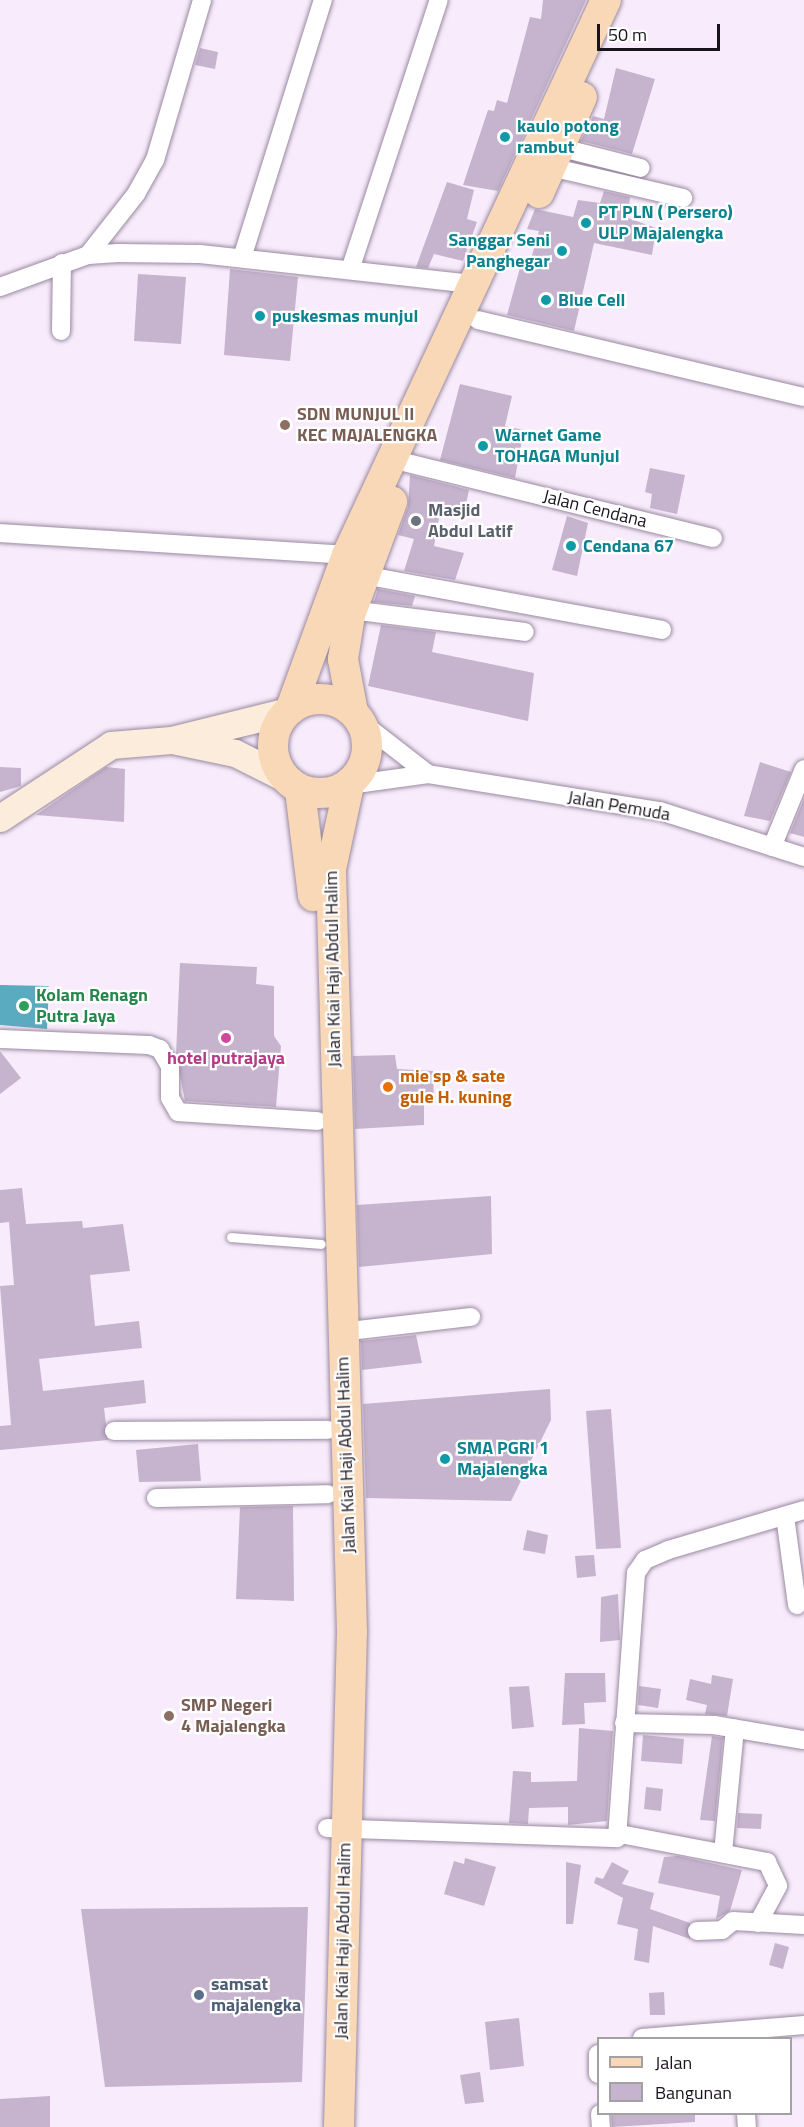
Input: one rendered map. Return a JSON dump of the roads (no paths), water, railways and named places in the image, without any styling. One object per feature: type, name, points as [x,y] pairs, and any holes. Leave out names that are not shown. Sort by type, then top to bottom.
[{"type":"main road","points":[[292,783],[272,743],[290,709],[355,565],[472,284],[548,159],[606,0]]},
{"type":"main road","points":[[171,740],[235,753],[292,783],[327,794],[349,785],[363,766],[368,743],[357,716],[343,659],[355,565],[478,320],[548,159],[622,0]]},
{"type":"main road","points":[[0,819],[90,754],[111,746],[171,740],[290,709],[312,699],[334,700],[357,716]]},
{"type":"main road","name":"Jalan Kiai Haji Abdul Halim","points":[[292,783],[313,867],[321,1244],[333,1633],[339,2127]]},
{"type":"main road","name":"Jalan Kiai Haji Abdul Halim","points":[[321,2127],[336,1829],[352,1632],[341,1332],[330,869],[349,785]]},
{"type":"street","points":[[87,255],[136,194],[155,160],[202,0]]},
{"type":"street","points":[[242,258],[323,0]]},
{"type":"street","points":[[351,267],[439,0]]},
{"type":"street","points":[[548,159],[641,168]]},
{"type":"street","points":[[548,159],[683,198]]},
{"type":"street","points":[[0,287],[87,255],[242,258],[351,267],[472,284]]},
{"type":"street","points":[[61,331],[62,263]]},
{"type":"street","points":[[478,320],[804,397]]},
{"type":"street","name":"Jalan Cendana","points":[[407,463],[713,538]]},
{"type":"street","points":[[0,533],[355,565],[662,630]]},
{"type":"street","points":[[351,610],[525,632]]},
{"type":"street","points":[[357,716],[428,774]]},
{"type":"street","points":[[772,847],[804,769]]},
{"type":"street","points":[[349,785],[428,774]]},
{"type":"street","name":"Jalan Pemuda","points":[[428,774],[660,811],[804,857]]},
{"type":"street","points":[[1,1039],[149,1045],[160,1049],[171,1066],[170,1098],[178,1112],[318,1120]]},
{"type":"street","points":[[341,1332],[471,1317]]},
{"type":"street","points":[[114,1431],[328,1430]]},
{"type":"street","points":[[156,1498],[328,1494]]},
{"type":"street","points":[[336,1829],[415,1835],[614,1839],[620,1834],[631,1608],[636,1573],[645,1560],[804,1510]]},
{"type":"street","points":[[784,1516],[797,1605]]},
{"type":"street","points":[[624,1723],[735,1729],[804,1740]]},
{"type":"street","points":[[723,1852],[735,1729]]},
{"type":"street","points":[[620,1834],[765,1860],[776,1872],[778,1886],[758,1923]]},
{"type":"street","points":[[697,1931],[722,1930],[733,1921],[804,1925]]},
{"type":"street","points":[[654,2037],[804,2025]]},
{"type":"lane","points":[[231,1238],[321,1244]]},
{"type":"water","name":"Kolam Renagn Putra Jaya","points":[[0,985],[49,986],[47,1029],[0,1025]]},
{"type":"place","name":"kaulo potong rambut","points":[[505,137]]},
{"type":"place","name":"PT PLN ( Persero) ULP Majalengka","points":[[586,223]]},
{"type":"place","name":"Sanggar Seni Panghegar","points":[[562,251]]},
{"type":"place","name":"Blue Cell","points":[[546,300]]},
{"type":"place","name":"puskesmas munjul","points":[[260,316]]},
{"type":"place","name":"SDN MUNJUL II KEC MAJALENGKA","points":[[285,425]]},
{"type":"place","name":"Warnet Game TOHAGA Munjul","points":[[483,446]]},
{"type":"place","name":"Masjid Abdul Latif","points":[[416,521]]},
{"type":"place","name":"Cendana 67","points":[[571,546]]},
{"type":"place","name":"Kolam Renagn Putra Jaya","points":[[24,1006]]},
{"type":"place","name":"hotel putrajaya","points":[[226,1038]]},
{"type":"place","name":"mie sp & sate gule H. kuning","points":[[388,1087]]},
{"type":"place","name":"SMA PGRI 1 Majalengka","points":[[445,1459]]},
{"type":"place","name":"SMP Negeri 4 Majalengka","points":[[169,1716]]},
{"type":"place","name":"samsat majalengka","points":[[199,1995]]}]
